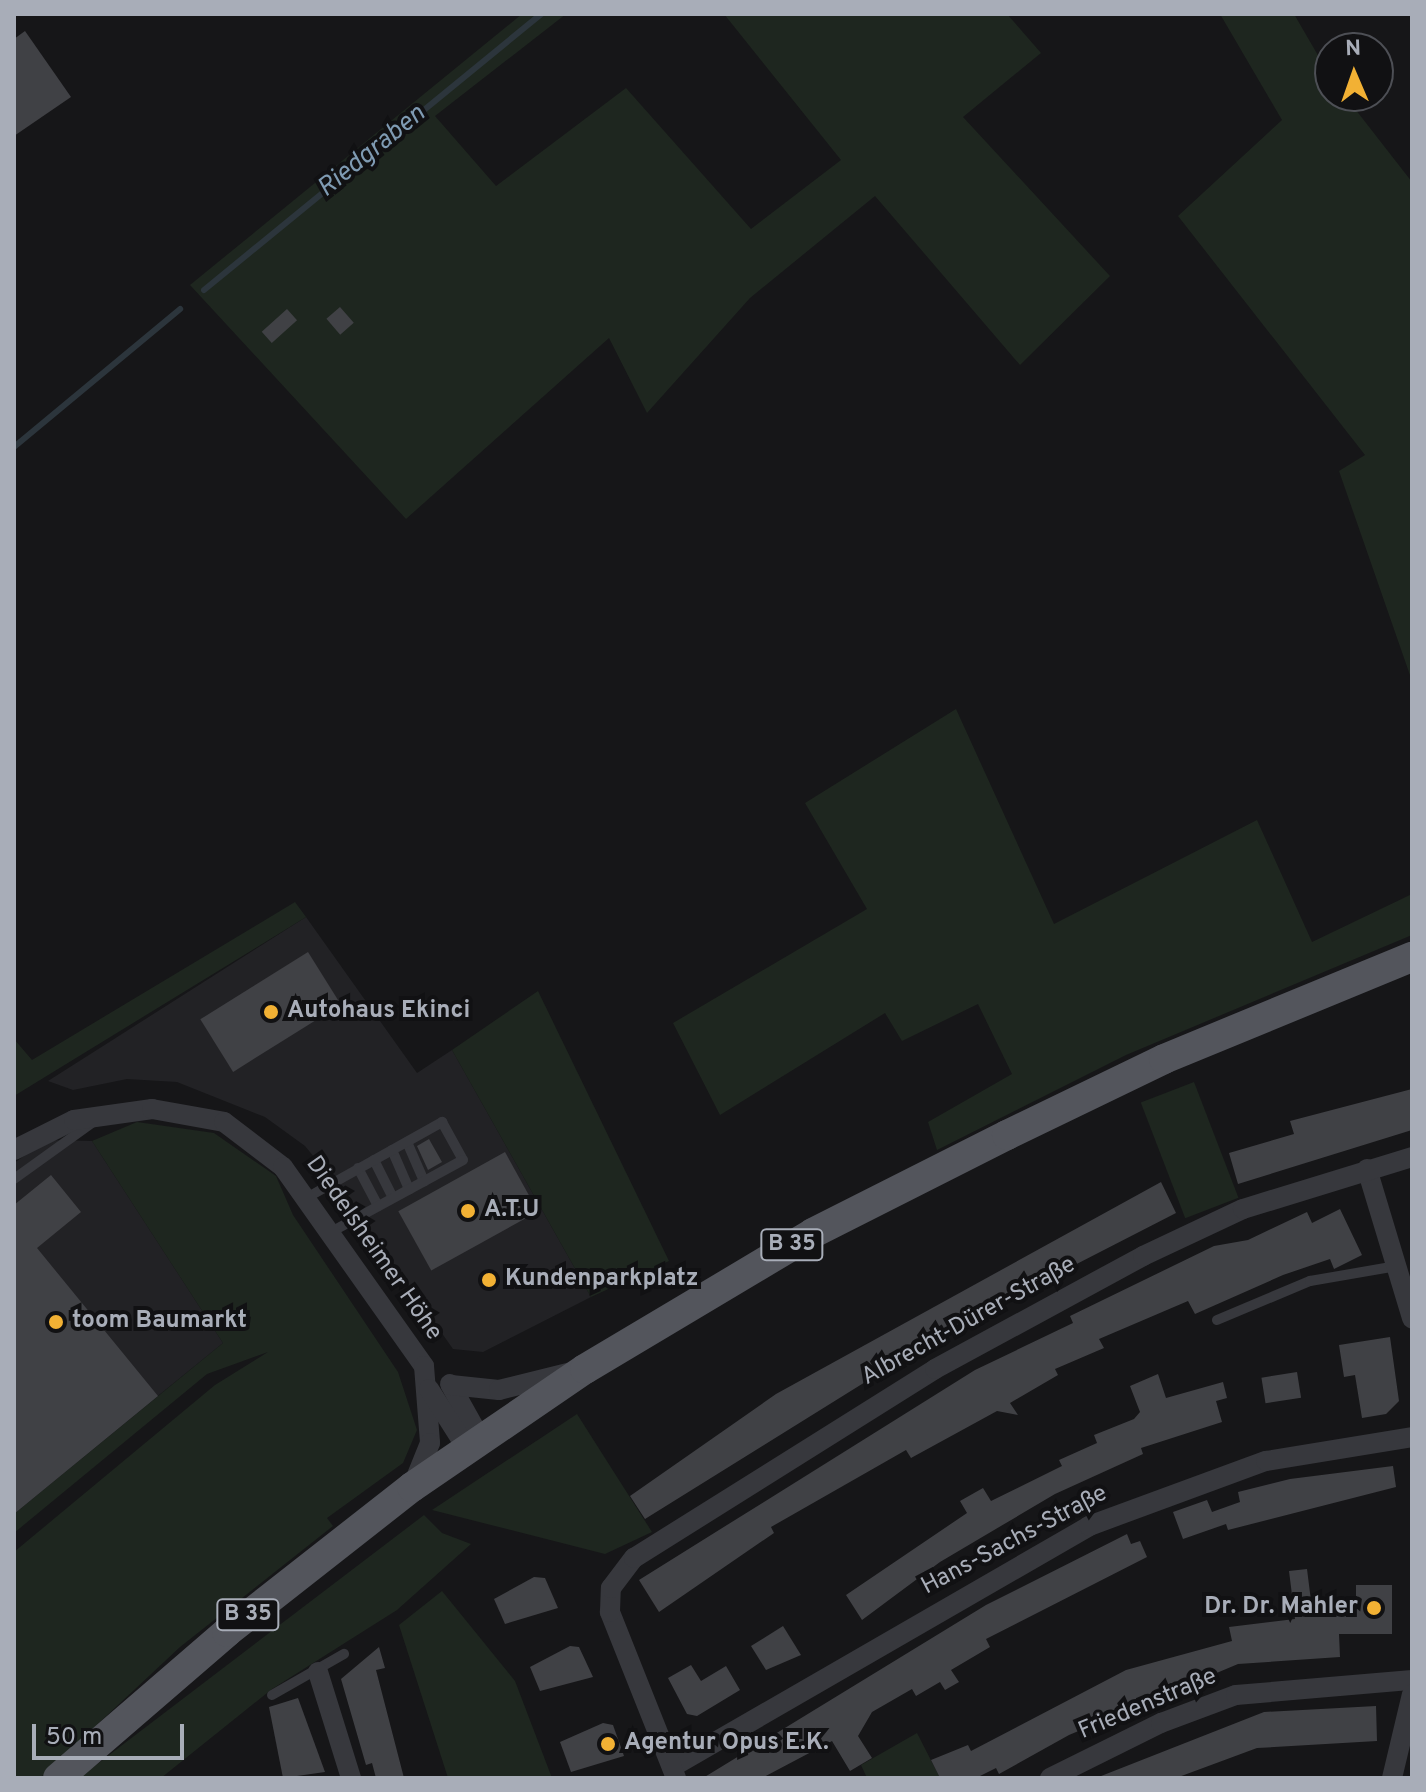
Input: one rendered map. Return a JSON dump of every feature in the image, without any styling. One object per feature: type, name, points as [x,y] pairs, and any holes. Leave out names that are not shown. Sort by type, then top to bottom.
[{"type":"main road","name":"B 35","points":[[58,1778],[227,1632],[414,1483],[585,1369],[813,1233],[1007,1135],[1164,1059],[1412,957]]},
{"type":"street","name":"Diedelsheimer Höhe","points":[[14,1150],[101,1114],[152,1109],[224,1122],[283,1167],[308,1197],[424,1366]]},
{"type":"street","name":"Albrecht-Dürer-Straße","points":[[674,1773],[610,1612],[611,1588],[634,1558],[935,1369],[1191,1233],[1367,1169],[1412,1157]]},
{"type":"street","points":[[1367,1169],[1412,1318]]},
{"type":"street","points":[[424,1366],[451,1385],[499,1390],[585,1369]]},
{"type":"street","points":[[414,1483],[430,1443],[429,1389],[424,1366]]},
{"type":"street","points":[[451,1385],[473,1442]]},
{"type":"street","points":[[429,1389],[473,1442]]},
{"type":"street","name":"Hans-Sachs-Straße","points":[[674,1773],[1089,1526],[1266,1461],[1412,1437]]},
{"type":"street","points":[[318,1672],[351,1778]]},
{"type":"street","name":"Friedenstraße","points":[[1050,1778],[1161,1723],[1236,1695],[1412,1680]]},
{"type":"street","points":[[1392,1778],[1412,1694]]},
{"type":"lane","points":[[14,1179],[70,1146],[101,1114]]},
{"type":"lane","points":[[308,1197],[442,1122],[463,1160],[331,1232]]},
{"type":"lane","points":[[407,1142],[424,1181]]},
{"type":"lane","points":[[392,1150],[409,1189]]},
{"type":"lane","points":[[374,1160],[393,1198]]},
{"type":"lane","points":[[358,1168],[378,1206]]},
{"type":"lane","points":[[1217,1320],[1310,1281],[1397,1266]]},
{"type":"lane","points":[[272,1695],[318,1672],[344,1654]]},
{"type":"shaded area","points":[[522,14],[566,14],[435,116],[496,186],[626,88],[751,229],[841,160],[724,14],[1007,14],[1041,53],[963,117],[1110,276],[1020,365],[875,196],[750,298],[647,413],[609,338],[406,519],[190,285]]},
{"type":"shaded area","points":[[1220,14],[1294,14],[1314,48],[1314,112],[1357,112],[1412,182],[1412,681],[1339,471],[1365,455],[1178,216],[1282,120]]},
{"type":"shaded area","points":[[956,709],[1054,924],[1257,820],[1312,942],[1412,894],[1412,935],[1126,1055],[937,1150],[928,1122],[1012,1074],[978,1004],[902,1041],[885,1013],[720,1115],[673,1023],[867,909],[805,803]]},
{"type":"shaded area","points":[[295,902],[306,917],[14,1096],[14,1039],[32,1060]]},
{"type":"shaded area","points":[[306,917],[417,1073],[452,1050],[591,1297],[483,1352],[453,1349],[337,1185],[305,1146],[265,1117],[177,1082],[127,1079],[73,1090],[48,1081]]},
{"type":"shaded area","points":[[538,991],[669,1261],[591,1297],[452,1050]]},
{"type":"shaded area","points":[[1194,1082],[1238,1198],[1185,1218],[1141,1102]]},
{"type":"shaded area","points":[[137,1122],[214,1133],[276,1176],[293,1215],[398,1372],[417,1430],[403,1463],[327,1518],[333,1526],[180,1647],[40,1778],[14,1778],[14,1552],[215,1385],[268,1352],[207,1374],[14,1533],[14,1514],[223,1343],[92,1141]]},
{"type":"shaded area","points":[[47,1140],[92,1141],[223,1343],[14,1513],[14,1163]]},
{"type":"shaded area","points":[[577,1414],[652,1532],[605,1554],[432,1510]]},
{"type":"shaded area","points":[[424,1515],[442,1533],[471,1544],[397,1610],[272,1689],[161,1778],[79,1778]]},
{"type":"shaded area","points":[[442,1591],[515,1681],[552,1778],[448,1778],[399,1625]]},
{"type":"shaded area","points":[[917,1733],[940,1778],[867,1778],[861,1765]]},
{"type":"building","points":[[25,31],[71,97],[14,136],[14,39]]},
{"type":"building","points":[[340,307],[354,323],[340,335],[326,319]]},
{"type":"building","points":[[287,309],[297,320],[272,343],[262,332]]},
{"type":"building","name":"Autohaus Ekinci","points":[[308,952],[341,1005],[233,1072],[200,1019]]},
{"type":"building","points":[[1412,1089],[1412,1130],[1238,1184],[1229,1153],[1294,1134],[1290,1121]]},
{"type":"building","points":[[429,1139],[442,1162],[428,1170],[417,1146]]},
{"type":"building","name":"A.T.U","points":[[505,1152],[538,1211],[431,1271],[398,1211]]},
{"type":"building","name":"toom Baumarkt","points":[[51,1175],[81,1212],[37,1248],[158,1396],[14,1514],[14,1205]]},
{"type":"building","points":[[1161,1182],[1176,1213],[952,1328],[645,1519],[630,1496],[776,1394]]},
{"type":"building","points":[[1340,1209],[1362,1255],[1334,1269],[1330,1259],[1283,1275],[1195,1314],[1188,1301],[1099,1339],[1104,1348],[1055,1369],[1058,1375],[1010,1403],[1018,1415],[997,1411],[911,1458],[906,1450],[771,1527],[774,1533],[659,1612],[639,1580],[975,1370],[1073,1323],[1070,1316],[1214,1246],[1248,1240],[1307,1212],[1312,1223]]},
{"type":"building","points":[[1390,1337],[1399,1401],[1386,1414],[1362,1418],[1355,1375],[1344,1377],[1339,1345]]},
{"type":"building","points":[[1297,1372],[1301,1398],[1266,1403],[1261,1378]]},
{"type":"building","points":[[1158,1374],[1166,1398],[1223,1382],[1227,1398],[1216,1401],[1222,1422],[1141,1448],[1143,1454],[1055,1494],[940,1562],[862,1620],[846,1595],[967,1513],[960,1501],[983,1488],[991,1501],[1062,1466],[1059,1460],[1097,1443],[1094,1435],[1134,1419],[1140,1412],[1130,1386]]},
{"type":"building","points":[[1393,1466],[1396,1487],[1228,1530],[1226,1524],[1183,1539],[1173,1512],[1207,1500],[1212,1512],[1240,1502],[1238,1492],[1290,1479]]},
{"type":"building","points":[[1127,1534],[1131,1544],[1140,1541],[1147,1557],[986,1639],[990,1647],[951,1670],[959,1682],[945,1690],[940,1682],[916,1696],[912,1689],[872,1712],[858,1736],[872,1758],[850,1771],[832,1741],[762,1778],[703,1778],[986,1605]]},
{"type":"building","points":[[1307,1569],[1311,1601],[1356,1598],[1356,1585],[1392,1585],[1392,1634],[1339,1634],[1340,1657],[1238,1664],[1069,1735],[999,1774],[996,1768],[976,1778],[940,1778],[931,1760],[968,1745],[971,1751],[1126,1670],[1232,1641],[1229,1627],[1295,1619],[1289,1571]]},
{"type":"building","points":[[534,1577],[545,1578],[558,1608],[505,1624],[494,1599]]},
{"type":"building","points":[[783,1626],[801,1655],[766,1670],[751,1646]]},
{"type":"building","points":[[570,1646],[579,1647],[593,1677],[540,1691],[530,1667]]},
{"type":"building","points":[[379,1647],[385,1668],[376,1670],[404,1778],[376,1778],[372,1763],[366,1765],[341,1679]]},
{"type":"building","points":[[691,1665],[701,1681],[726,1666],[740,1690],[697,1716],[687,1714],[668,1678]]},
{"type":"building","points":[[298,1698],[325,1772],[283,1778],[269,1707]]},
{"type":"building","points":[[1376,1706],[1377,1741],[1257,1748],[1176,1778],[1096,1778],[1264,1712]]},
{"type":"building","points":[[603,1723],[613,1725],[624,1756],[571,1772],[560,1742]]},
{"type":"waterway","name":"Riedgraben","points":[[204,290],[541,14]]},
{"type":"waterway","name":"Riedgraben","points":[[14,447],[180,309]]},
{"type":"place","name":"Autohaus Ekinci","points":[[271,1012]]},
{"type":"place","name":"A.T.U","points":[[468,1211]]},
{"type":"place","name":"Kundenparkplatz","points":[[489,1280]]},
{"type":"place","name":"toom Baumarkt","points":[[56,1322]]},
{"type":"place","name":"Dr. Dr. Mahler","points":[[1374,1608]]},
{"type":"place","name":"Agentur Opus E.K.","points":[[608,1744]]}]
